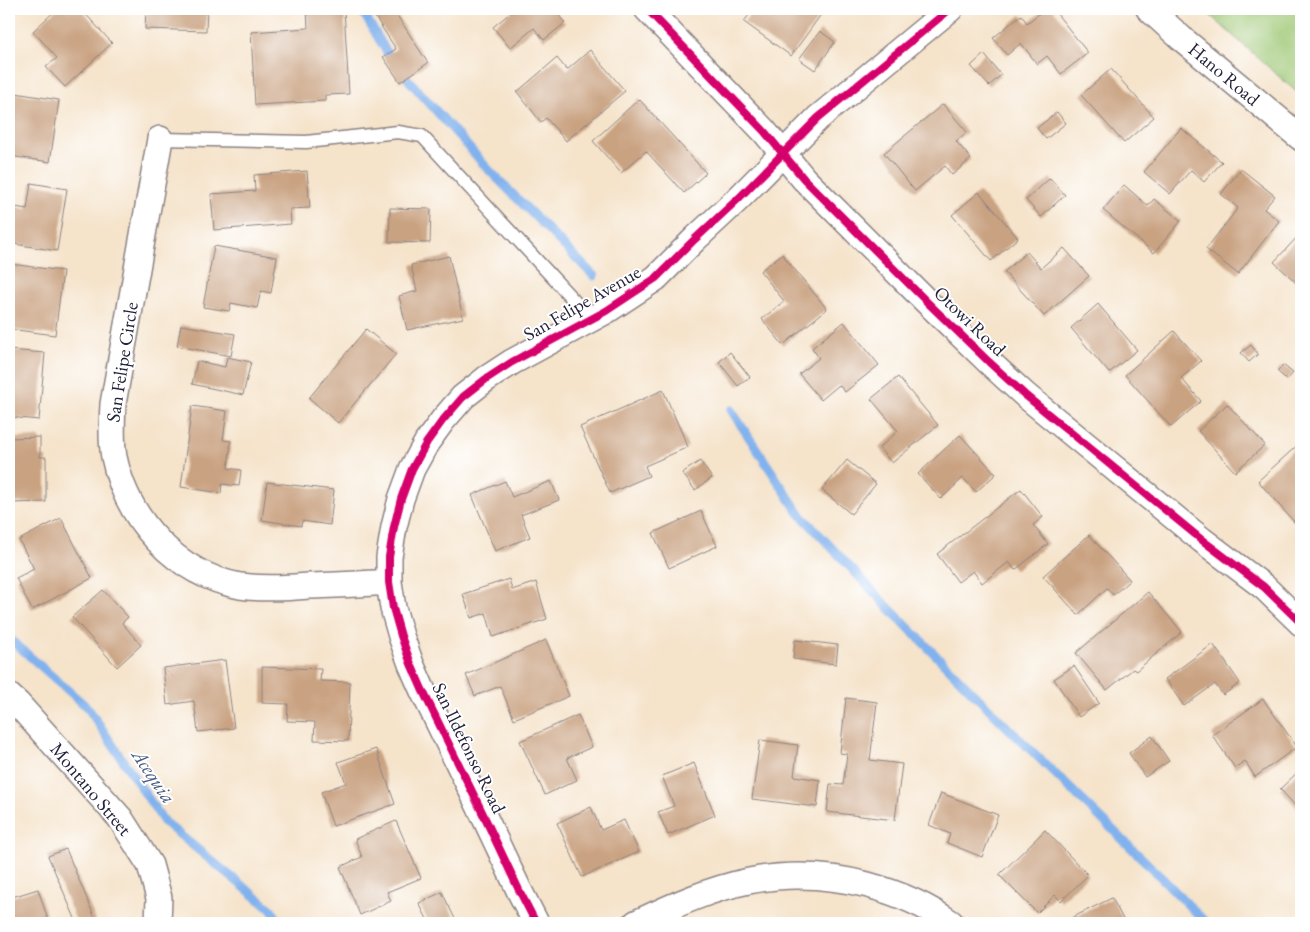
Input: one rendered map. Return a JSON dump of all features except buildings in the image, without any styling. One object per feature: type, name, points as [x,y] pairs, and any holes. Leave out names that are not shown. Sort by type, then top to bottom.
[{"type":"street","name":"Otowi Road","points":[[647,9],[752,118],[804,178],[982,356],[1025,395],[1202,540],[1264,587],[1301,623]]},
{"type":"street","name":"San Felipe Avenue","points":[[389,582],[389,557],[393,534],[401,498],[412,469],[427,442],[443,420],[464,398],[486,378],[606,311],[656,278],[784,154],[818,118],[950,9]]},
{"type":"street","name":"Hano Road","points":[[1149,9],[1180,38],[1301,138]]},
{"type":"street","name":"San Felipe Circle","points":[[160,139],[113,404],[112,431],[114,457],[122,484],[132,506],[161,545],[179,560],[199,572],[240,586],[285,588],[389,582]]},
{"type":"street","name":"San Ildefonso Road","points":[[389,582],[393,608],[411,664],[536,923]]},
{"type":"street","name":"Montano Street","points":[[9,696],[120,818],[150,865],[159,898],[158,923]]},
{"type":"street","points":[[636,923],[677,903],[727,886],[779,876],[803,875],[827,876],[897,894],[940,915],[950,923]]},
{"type":"lane","points":[[160,139],[306,142],[398,132],[422,136],[591,319]]},
{"type":"green space","points":[[1203,9],[1301,9],[1301,96]]},
{"type":"waterway","points":[[361,9],[388,54]]},
{"type":"waterway","points":[[406,77],[488,169],[594,276]]},
{"type":"waterway","points":[[731,410],[799,513],[883,602],[1001,721],[1206,923]]},
{"type":"waterway","name":"Acequia","points":[[9,638],[88,708],[164,822],[271,909],[280,923]]},
{"type":"cycle path","points":[[647,9],[764,131],[804,179],[989,362],[1025,395],[1202,540],[1264,587],[1301,623]]},
{"type":"cycle path","points":[[536,923],[422,689],[411,664],[393,608],[389,582],[389,557],[401,499],[412,469],[427,442],[463,397],[512,362],[606,311],[656,278],[818,118],[950,9]]}]
